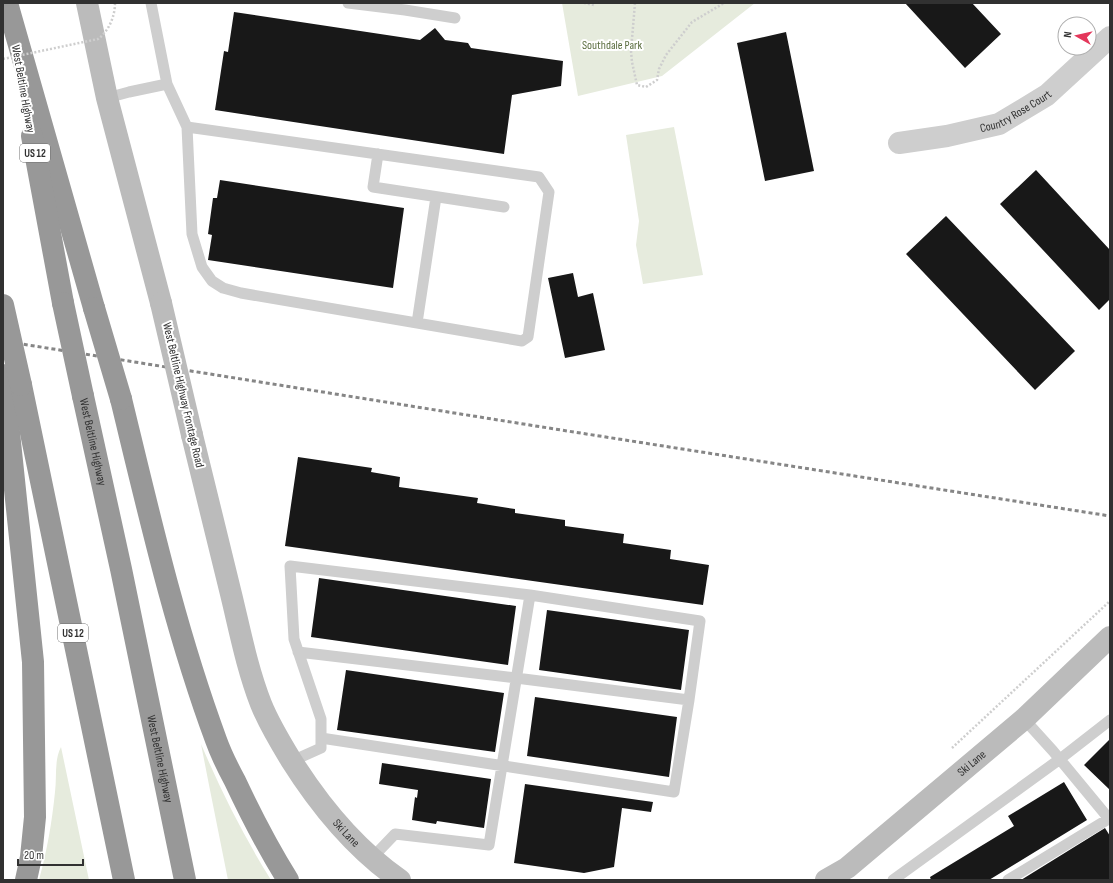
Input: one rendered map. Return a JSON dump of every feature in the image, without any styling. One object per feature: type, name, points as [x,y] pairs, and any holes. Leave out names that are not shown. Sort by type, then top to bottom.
[{"type":"highway","name":"West Beltline Highway","points":[[7,3],[63,303],[82,396],[121,569],[185,880]]},
{"type":"highway","points":[[7,3],[121,399],[161,564],[185,648],[216,742],[252,818],[288,880]]},
{"type":"highway","name":"US 12","points":[[3,305],[10,382],[124,880]]},
{"type":"highway","points":[[10,382],[33,662],[35,817],[31,857],[26,880]]},
{"type":"street","name":"West Beltline Highway Frontage Road","points":[[87,3],[107,98],[161,303],[246,656],[261,704],[271,726],[297,769]]},
{"type":"street","name":"Country Rose Court","points":[[899,143],[946,136],[999,124],[1047,95],[1110,37]]},
{"type":"street","name":"Ski Lane","points":[[835,878],[1024,719],[1110,637]]},
{"type":"street","name":"Ski Lane","points":[[297,769],[338,825],[359,847],[400,880]]},
{"type":"lane","points":[[151,3],[167,84],[187,126],[192,234],[202,268],[212,281],[223,288],[241,293],[522,341],[528,337],[549,192],[539,177],[187,126]]},
{"type":"lane","points":[[348,3],[455,18]]},
{"type":"lane","points":[[107,98],[167,84]]},
{"type":"lane","points":[[378,154],[373,187],[504,207]]},
{"type":"lane","points":[[417,323],[436,197]]},
{"type":"lane","points":[[297,769],[321,748],[321,738],[321,719],[294,638],[290,566],[530,595],[700,621],[674,792],[321,738]]},
{"type":"lane","points":[[372,858],[395,834],[489,845],[530,595]]},
{"type":"lane","points":[[298,652],[688,700]]},
{"type":"lane","points":[[1008,880],[1110,819],[1060,759],[1024,719]]},
{"type":"lane","points":[[893,880],[1060,759],[1110,720]]},
{"type":"path","points":[[3,59],[98,39],[106,32],[112,20],[115,3]]},
{"type":"path","points":[[584,3],[594,5],[594,3]]},
{"type":"path","points":[[635,3],[630,51],[637,85],[646,87],[657,80],[659,69],[666,55],[692,22],[724,3]]},
{"type":"path","points":[[949,751],[1110,601]]},
{"type":"green space","name":"Southdale Park","points":[[562,3],[755,3],[662,76],[578,96]]},
{"type":"green space","points":[[674,127],[703,275],[643,284],[636,245],[639,221],[626,135]]},
{"type":"green space","points":[[201,744],[233,814],[271,880],[228,880]]},
{"type":"green space","points":[[61,747],[89,880],[39,880],[51,825],[56,786],[57,757]]},
{"type":"building","points":[[905,3],[972,3],[1001,34],[965,68]]},
{"type":"building","points":[[234,12],[420,40],[435,28],[445,40],[468,43],[471,48],[563,61],[561,86],[512,95],[504,154],[215,110],[224,51],[228,52]]},
{"type":"building","points":[[786,32],[814,171],[765,181],[737,43]]},
{"type":"building","points":[[1036,170],[1110,250],[1110,299],[1099,310],[1000,204]]},
{"type":"building","points":[[220,180],[404,208],[393,288],[208,260],[212,235],[208,234],[213,198],[217,198]]},
{"type":"building","points":[[946,216],[1075,351],[1035,390],[906,254]]},
{"type":"building","points":[[573,273],[578,297],[593,293],[605,350],[565,358],[548,278]]},
{"type":"building","points":[[298,457],[372,468],[371,472],[400,477],[399,487],[478,498],[477,503],[515,509],[515,513],[565,520],[565,526],[624,534],[623,543],[671,550],[670,559],[709,565],[703,605],[285,546]]},
{"type":"building","points":[[319,578],[516,606],[508,665],[311,637]]},
{"type":"building","points":[[547,610],[689,630],[681,690],[539,670]]},
{"type":"building","points":[[346,670],[504,693],[495,752],[337,730]]},
{"type":"building","points":[[535,697],[677,717],[669,777],[527,756]]},
{"type":"building","points":[[1110,739],[1110,790],[1084,765]]},
{"type":"building","points":[[382,763],[491,779],[484,828],[437,821],[436,824],[412,820],[415,797],[417,798],[418,790],[379,784]]},
{"type":"building","points":[[1064,782],[1087,820],[989,880],[931,880],[930,877],[1014,826],[1008,816]]},
{"type":"building","points":[[525,784],[653,802],[651,812],[622,808],[614,867],[584,873],[514,863]]},
{"type":"building","points":[[1105,828],[1110,836],[1110,879],[1021,880]]},
{"type":"railway","points":[[3,341],[1110,516]]}]
